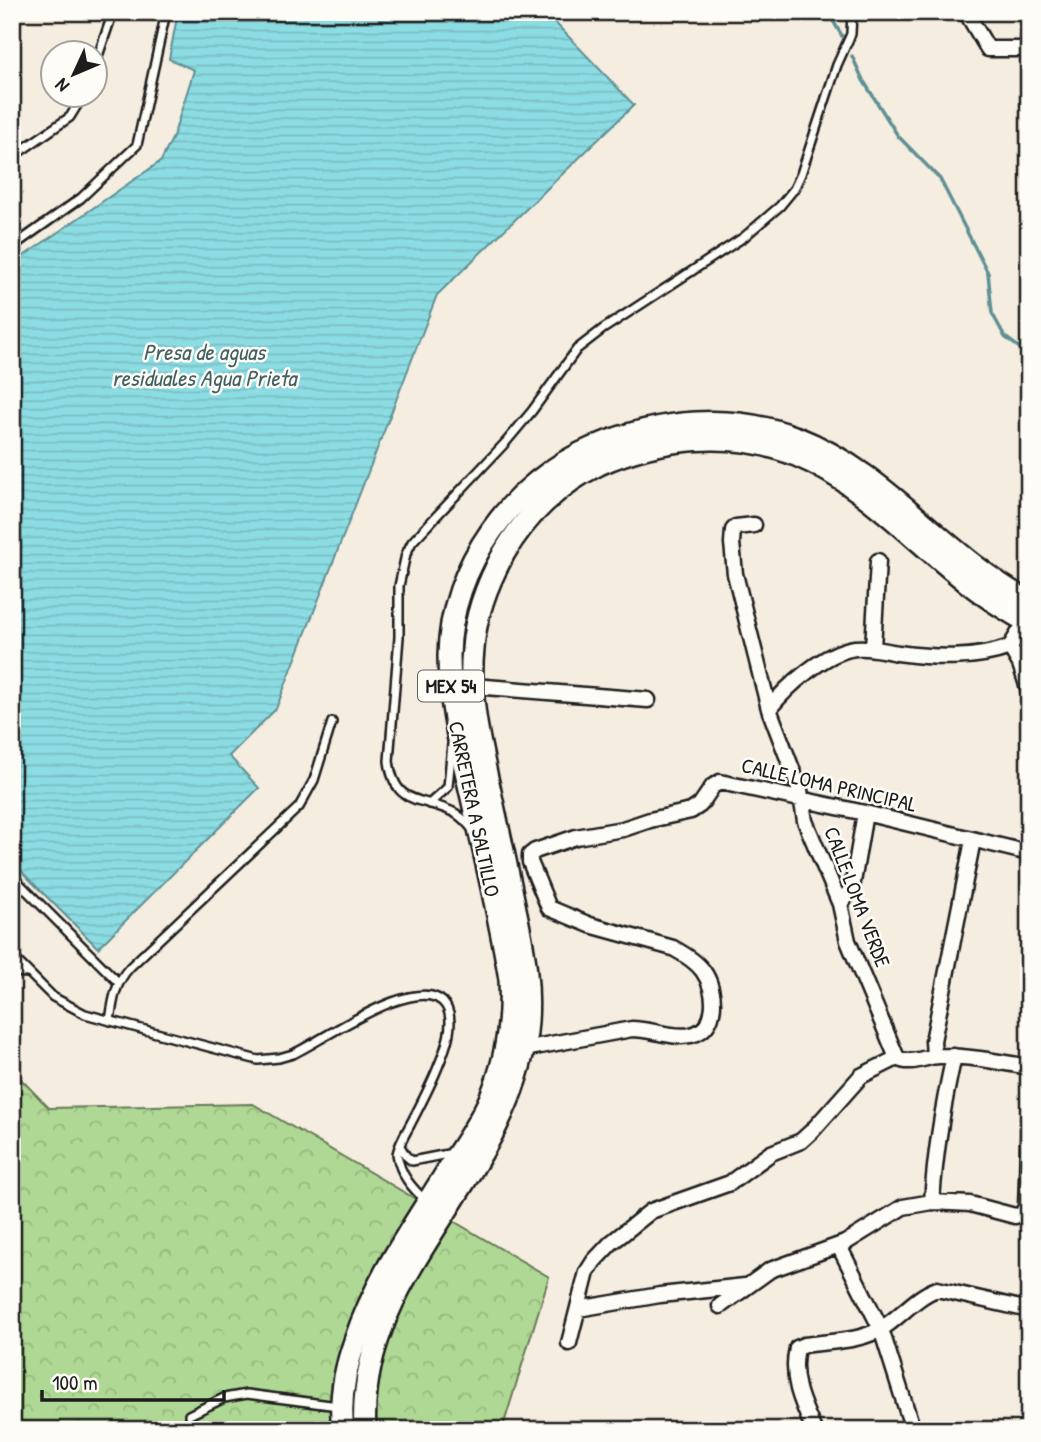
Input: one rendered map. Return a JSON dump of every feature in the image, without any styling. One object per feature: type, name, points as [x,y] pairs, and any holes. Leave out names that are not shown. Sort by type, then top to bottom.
[{"type":"main road","name":"CARRETERA A SALTILLO","points":[[343,1430],[343,1383],[371,1298],[389,1262],[491,1098],[508,1047],[510,979],[455,726],[449,655],[452,630],[466,580],[491,531],[530,488],[569,459],[617,437],[689,423],[742,424],[770,429],[816,446],[883,489],[1028,615]]},
{"type":"main road","name":"CARRETERA A SALTILLO","points":[[365,1430],[369,1369],[391,1304],[496,1129],[517,1078],[524,1049],[528,1003],[525,956],[480,744],[472,652],[487,590],[507,548],[528,520],[562,486],[626,453],[680,441],[740,440],[767,445],[811,462],[854,488],[977,592],[1028,615]]},
{"type":"street","points":[[966,12],[971,25],[988,49],[1029,49]]},
{"type":"street","name":"CALLE LOMA VERDE","points":[[754,525],[734,529],[732,552],[735,574],[769,709],[802,800],[806,821],[840,904],[848,942],[897,1058]]},
{"type":"street","points":[[873,648],[878,561]]},
{"type":"street","points":[[769,709],[788,687],[840,652],[873,648],[898,653],[973,656],[1010,647],[1028,615]]},
{"type":"street","points":[[1010,647],[1020,664],[1029,691]]},
{"type":"street","points":[[473,685],[648,700]]},
{"type":"street","name":"CALLE LOMA PRINCIPAL","points":[[524,1049],[632,1029],[688,1036],[702,1030],[712,1014],[708,980],[693,961],[673,948],[590,925],[549,908],[530,862],[533,853],[576,837],[624,829],[691,811],[700,806],[713,786],[720,782],[865,813],[1029,853]]},
{"type":"street","points":[[840,904],[852,888],[865,813]]},
{"type":"street","points":[[934,1056],[933,1041],[973,840]]},
{"type":"street","points":[[569,1343],[587,1272],[594,1261],[644,1215],[730,1183],[771,1153],[801,1141],[861,1076],[897,1058],[909,1062],[934,1056],[954,1056],[1029,1067]]},
{"type":"street","points":[[932,1202],[934,1162],[954,1056]]},
{"type":"street","points":[[720,1306],[770,1270],[839,1246],[895,1210],[913,1204],[970,1204],[1014,1216],[1022,1214],[1026,1208],[1029,1119]]},
{"type":"street","points":[[839,1246],[881,1329],[913,1430]]},
{"type":"street","points":[[578,1309],[660,1295],[746,1286]]},
{"type":"street","points":[[814,1430],[802,1403],[794,1372],[797,1348],[866,1336],[881,1329],[937,1289],[1029,1310]]},
{"type":"street","points":[[1029,1330],[1029,1347]]},
{"type":"lane","points":[[104,38],[113,12]]},
{"type":"lane","points":[[12,247],[81,198],[136,145],[166,12]]},
{"type":"lane","points":[[482,841],[460,816],[414,801],[393,782],[389,761],[399,637],[399,586],[406,554],[421,531],[533,411],[577,349],[603,329],[744,237],[780,206],[794,189],[837,65],[851,34],[852,12]]},
{"type":"lane","points":[[12,157],[71,117],[76,108]]},
{"type":"lane","points":[[110,1021],[118,982],[130,967],[299,807],[314,780],[332,722]]},
{"type":"lane","points":[[429,804],[448,788],[455,726]]},
{"type":"lane","points":[[12,876],[118,982]]},
{"type":"lane","points":[[12,956],[47,992],[68,1007],[249,1059],[269,1060],[305,1049],[391,1002],[410,995],[426,993],[437,996],[449,1012],[448,1037],[439,1066],[397,1154],[400,1168],[408,1183],[427,1203]]},
{"type":"lane","points":[[12,972],[27,973]]},
{"type":"lane","points":[[400,1146],[405,1156],[412,1161],[460,1151]]},
{"type":"lane","points":[[189,1415],[224,1398],[247,1394],[342,1406]]},
{"type":"green space","points":[[12,1070],[49,1108],[253,1104],[549,1277],[502,1430],[12,1430]]},
{"type":"water","name":"Presa de aguas residuales Agua Prieta","points":[[178,12],[545,12],[634,105],[437,295],[276,709],[229,756],[259,788],[98,948],[12,862],[12,264],[161,161],[173,137],[194,70],[169,59]]},
{"type":"waterway","points":[[828,12],[842,36]]},
{"type":"waterway","points":[[852,56],[863,80],[898,136],[940,179],[988,273],[992,313],[1005,337],[1029,355]]}]
